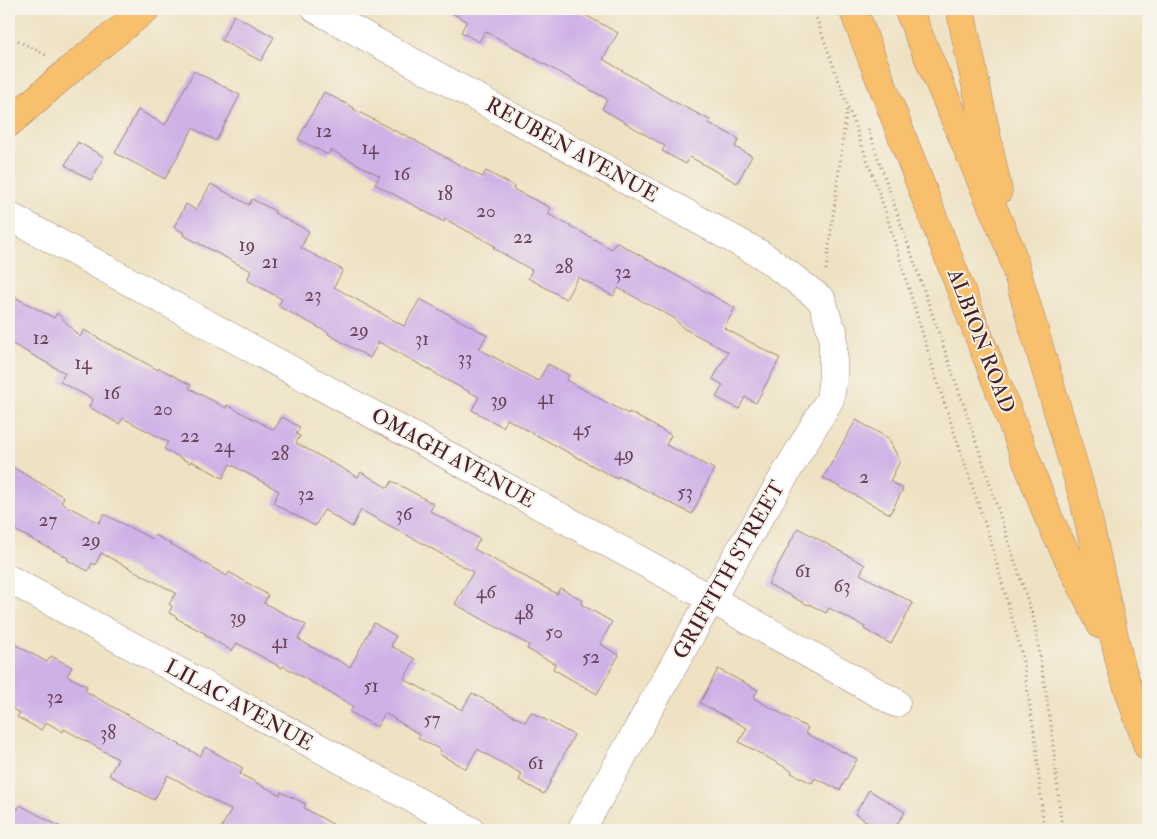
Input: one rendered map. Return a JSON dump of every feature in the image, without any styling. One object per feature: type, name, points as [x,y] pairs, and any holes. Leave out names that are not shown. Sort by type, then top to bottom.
[{"type":"main road","points":[[9,123],[72,68],[146,9]]},
{"type":"main road","name":"ALBION ROAD","points":[[853,9],[1049,519],[1121,667]]},
{"type":"main road","name":"ALBION ROAD","points":[[908,9],[1010,248],[1084,500],[1121,667],[1148,747]]},
{"type":"main road","points":[[960,9],[1010,248]]},
{"type":"street","name":"REUBEN AVENUE","points":[[316,9],[762,255],[822,300]]},
{"type":"street","name":"OMAGH AVENUE","points":[[9,216],[896,703]]},
{"type":"street","name":"GRIFFITH STREET","points":[[581,830],[711,600],[830,399],[833,377],[833,331],[831,330],[822,300]]},
{"type":"street","name":"LILAC AVENUE","points":[[9,579],[470,830]]},
{"type":"path","points":[[813,9],[884,207],[937,381],[990,539],[1022,655],[1036,745],[1044,830]]},
{"type":"path","points":[[9,36],[72,68]]},
{"type":"path","points":[[822,300],[848,105]]},
{"type":"path","points":[[866,124],[969,420],[1034,620],[1051,724],[1062,830]]},
{"type":"building","points":[[444,9],[574,9],[618,33],[603,59],[669,99],[710,120],[709,123],[739,139],[735,147],[752,156],[737,183],[690,157],[686,164],[662,151],[665,146],[602,109],[607,99],[485,31],[479,42],[461,32],[467,21]]},
{"type":"building","points":[[234,15],[274,37],[261,61],[221,40]]},
{"type":"building","points":[[194,71],[240,95],[216,141],[193,128],[165,179],[115,153],[138,110],[165,125]]},
{"type":"building","points":[[324,92],[482,177],[486,171],[514,186],[513,189],[551,208],[548,214],[612,249],[616,242],[735,308],[724,328],[780,358],[756,403],[745,397],[739,409],[716,397],[723,385],[713,379],[728,352],[683,328],[674,318],[618,288],[613,296],[578,277],[566,299],[528,278],[532,270],[493,248],[495,246],[445,219],[444,222],[375,184],[380,176],[331,150],[328,155],[298,139]]},
{"type":"building","points":[[78,142],[104,157],[91,180],[65,165]]},
{"type":"building","points":[[211,184],[249,205],[252,199],[309,231],[301,248],[343,270],[334,287],[404,326],[420,299],[487,335],[479,349],[538,381],[548,364],[569,375],[566,380],[671,435],[666,445],[714,469],[692,514],[618,476],[617,479],[507,419],[503,427],[472,410],[479,397],[379,342],[370,358],[329,333],[278,306],[282,299],[247,280],[251,271],[183,235],[184,233],[174,227],[186,204],[196,210]]},
{"type":"building","points":[[9,294],[54,318],[57,313],[80,337],[84,330],[119,350],[191,385],[189,388],[226,408],[227,405],[274,430],[282,417],[300,427],[296,434],[300,436],[296,443],[358,477],[361,472],[388,488],[392,481],[434,504],[430,511],[480,539],[474,549],[557,594],[560,588],[583,600],[581,604],[612,622],[600,644],[619,655],[597,694],[553,669],[555,664],[527,649],[529,645],[455,604],[473,572],[415,539],[361,510],[352,527],[324,510],[315,526],[273,503],[279,491],[230,464],[223,478],[164,449],[168,442],[123,418],[119,424],[89,407],[93,399],[60,382],[65,373],[9,342]]},
{"type":"building","points":[[856,420],[888,438],[900,461],[890,481],[903,489],[890,514],[823,478]]},
{"type":"building","points":[[9,465],[64,497],[61,503],[99,523],[104,514],[152,539],[155,535],[227,576],[229,572],[268,595],[264,603],[306,625],[298,639],[333,659],[350,667],[374,623],[396,636],[391,646],[415,659],[404,679],[462,710],[472,693],[525,722],[531,712],[574,735],[544,794],[519,780],[522,774],[477,749],[466,769],[439,754],[441,750],[418,738],[420,735],[385,713],[377,727],[350,712],[353,706],[283,666],[282,668],[237,643],[232,651],[169,613],[172,606],[169,604],[176,593],[101,553],[95,565],[92,563],[88,571],[67,560],[68,558],[9,527]]},
{"type":"building","points":[[798,528],[865,565],[860,574],[913,603],[891,644],[864,629],[865,627],[829,608],[826,613],[768,584]]},
{"type":"building","points":[[9,641],[47,662],[51,656],[72,667],[67,676],[87,686],[85,691],[200,756],[205,747],[243,768],[240,774],[280,795],[281,792],[306,804],[304,808],[343,830],[220,830],[231,810],[168,775],[154,800],[109,775],[118,759],[64,729],[63,732],[46,722],[41,730],[17,717],[20,713],[9,707]]},
{"type":"building","points":[[718,669],[758,690],[753,698],[808,728],[805,733],[857,759],[840,790],[815,778],[812,783],[791,773],[792,771],[739,742],[747,728],[700,703]]},
{"type":"building","points":[[869,790],[905,812],[893,830],[881,830],[855,814]]},
{"type":"building","points":[[9,804],[18,809],[20,805],[66,830],[9,830]]}]
